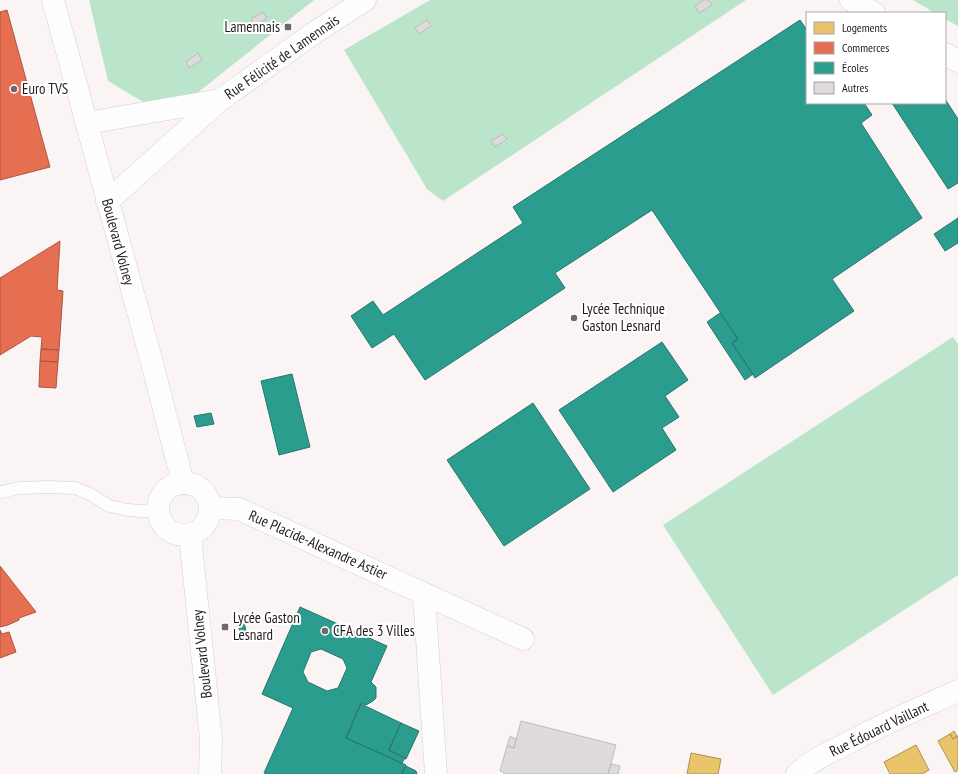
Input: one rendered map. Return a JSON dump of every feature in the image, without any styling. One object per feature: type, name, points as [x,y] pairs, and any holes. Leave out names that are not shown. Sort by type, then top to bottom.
[{"type":"street","name":"Boulevard Volney","points":[[53,0],[151,359],[183,483]]},
{"type":"street","name":"Rue Félicité de Lamennais","points":[[107,202],[220,100],[314,33],[365,0]]},
{"type":"street","points":[[851,0],[872,12]]},
{"type":"street","points":[[946,55],[958,61]]},
{"type":"street","name":"Rue Félicité de Lamennais","points":[[87,123],[220,100]]},
{"type":"street","points":[[183,483],[198,488],[206,497],[210,508],[205,525],[190,535],[182,536],[173,533],[160,521],[158,503],[167,489],[183,483]]},
{"type":"street","name":"Rue Placide-Alexandre Astier","points":[[210,508],[239,510],[523,639]]},
{"type":"street","name":"Boulevard Volney","points":[[190,535],[211,739],[210,774]]},
{"type":"street","points":[[424,594],[436,774]]},
{"type":"street","name":"Rue Édouard Vaillant","points":[[799,772],[818,758],[882,724],[958,691]]},
{"type":"lane","points":[[0,492],[20,488],[75,488],[90,494],[109,506],[128,510],[158,512]]},
{"type":"green space","points":[[89,0],[314,0],[191,98],[145,103],[108,81]]},
{"type":"green space","points":[[430,0],[746,0],[443,201],[427,189],[344,50]]},
{"type":"green space","points":[[913,0],[958,0],[958,26],[946,20],[946,12],[933,12]]},
{"type":"green space","points":[[953,337],[958,344],[958,575],[773,695],[663,525]]},
{"type":"building: Logements","points":[[954,731],[957,736],[953,739],[950,734]]},
{"type":"building: Logements","points":[[950,734],[953,739],[958,736],[958,770],[955,772],[938,741]]},
{"type":"building: Logements","points":[[916,745],[929,770],[922,774],[890,774],[884,762]]},
{"type":"building: Logements","points":[[691,753],[721,759],[718,774],[687,774]]},
{"type":"building: Commerces","name":"Euro TVS","points":[[7,10],[50,167],[0,180],[0,12]]},
{"type":"building: Commerces","points":[[60,241],[57,290],[63,291],[59,350],[41,349],[42,337],[31,336],[0,355],[0,278]]},
{"type":"building: Commerces","points":[[41,349],[59,350],[58,362],[40,361]]},
{"type":"building: Commerces","points":[[40,361],[58,362],[56,388],[39,387]]},
{"type":"building: Commerces","points":[[0,566],[36,612],[19,618],[19,620],[8,625],[0,627]]},
{"type":"building: Commerces","points":[[0,630],[2,634],[9,632],[16,652],[0,658]]},
{"type":"building: Écoles","points":[[800,20],[806,29],[806,104],[865,104],[872,115],[861,123],[922,218],[832,279],[854,311],[755,378],[732,343],[738,339],[652,210],[555,273],[565,288],[425,380],[394,334],[372,348],[351,316],[373,301],[383,315],[523,223],[513,207]]},
{"type":"building: Écoles","points":[[946,101],[958,119],[958,183],[948,189],[893,104],[946,104]]},
{"type":"building: Écoles","points":[[958,218],[958,243],[945,251],[934,234]]},
{"type":"building: Écoles","points":[[720,313],[738,339],[732,343],[753,374],[745,380],[707,322]]},
{"type":"building: Écoles","points":[[662,342],[688,380],[665,396],[679,417],[662,428],[676,450],[613,492],[559,410]]},
{"type":"building: Écoles","points":[[292,374],[310,447],[279,455],[261,381]]},
{"type":"building: Écoles","points":[[533,403],[590,489],[504,546],[447,460]]},
{"type":"building: Écoles","points":[[211,413],[214,424],[197,427],[194,416]]},
{"type":"building: Écoles","points":[[300,607],[387,646],[371,682],[376,687],[376,698],[366,705],[361,703],[346,738],[406,765],[402,774],[264,773],[293,708],[262,694]],"holes":[[[321,649],[343,659],[347,668],[338,688],[327,691],[308,682],[303,672],[311,652]]]},
{"type":"building: Écoles","points":[[244,622],[247,636],[241,637],[238,623]]},
{"type":"building: Écoles","points":[[361,704],[401,723],[389,750],[405,758],[402,763],[346,738]]},
{"type":"building: Écoles","points":[[401,723],[419,731],[406,759],[389,750]]},
{"type":"building: Écoles","points":[[406,766],[416,771],[417,774],[402,774]]},
{"type":"building: Autres","points":[[704,0],[708,0],[712,5],[699,13],[695,6]]},
{"type":"building: Autres","points":[[263,12],[267,18],[255,26],[251,19]]},
{"type":"building: Autres","points":[[427,20],[431,26],[419,34],[415,28]]},
{"type":"building: Autres","points":[[198,53],[202,60],[189,68],[186,62]]},
{"type":"building: Autres","points":[[503,134],[507,139],[495,147],[491,141]]},
{"type":"building: Autres","points":[[521,721],[616,745],[608,774],[504,774],[504,772],[500,771],[507,746],[514,748]]},
{"type":"building: Autres","points":[[510,736],[516,739],[514,748],[507,746]]},
{"type":"building: Autres","points":[[611,764],[620,766],[618,774],[608,774]]},
{"type":"place","name":"Lamennais","points":[[288,27]]},
{"type":"place","name":"Euro TVS","points":[[14,89]]},
{"type":"place","name":"Lycée Technique Gaston Lesnard","points":[[574,318]]},
{"type":"place","name":"Lycée Gaston Lesnard","points":[[225,627]]},
{"type":"place","name":"CFA des 3 Villes","points":[[325,631]]}]
